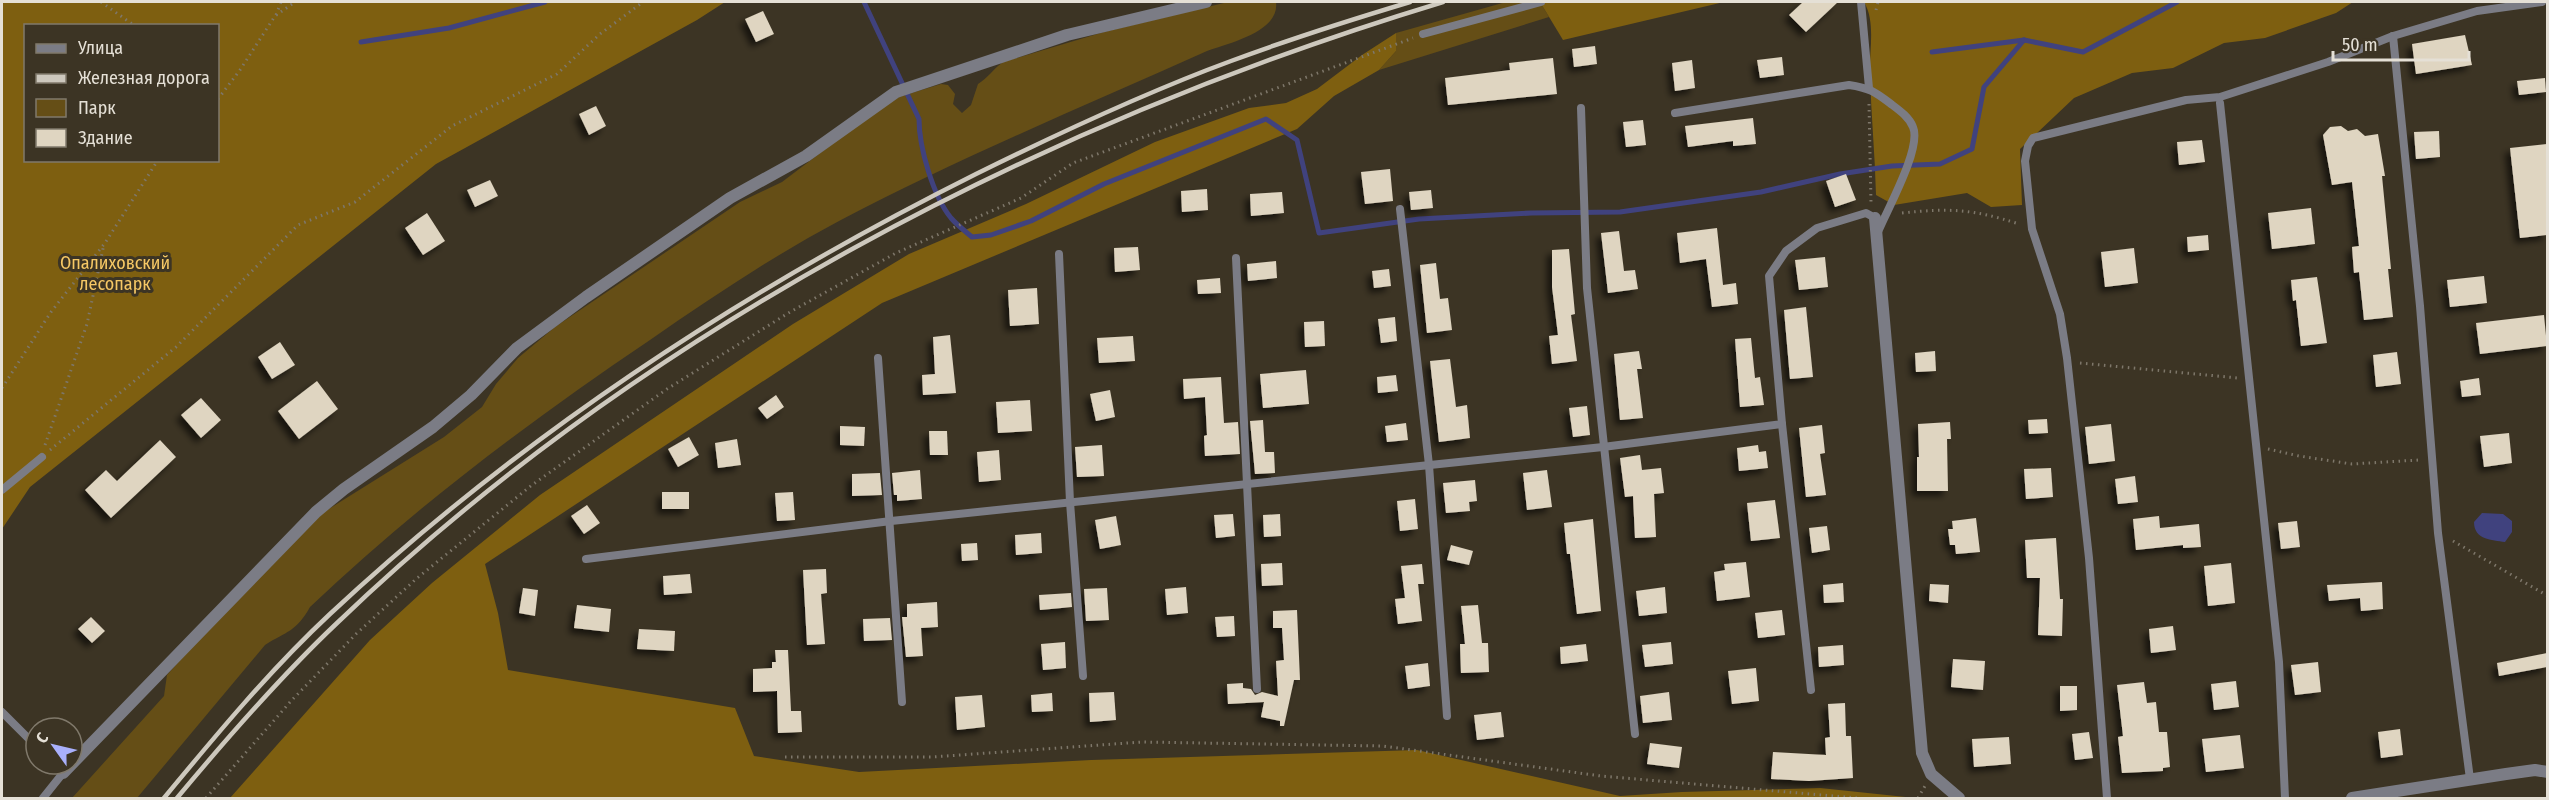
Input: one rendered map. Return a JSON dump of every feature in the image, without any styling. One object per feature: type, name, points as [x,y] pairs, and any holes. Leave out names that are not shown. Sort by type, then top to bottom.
[{"type":"street","points":[[84,743],[316,512],[344,489],[434,427],[471,395],[517,348],[730,198],[806,156],[896,92],[1067,35],[1206,2]]},
{"type":"street","points":[[1877,213],[1922,753],[1931,774],[1959,798]]},
{"type":"street","points":[[2352,798],[2535,770],[2547,772]]},
{"type":"lane","points":[[1423,34],[1541,2]]},
{"type":"lane","points":[[1861,2],[1869,87]]},
{"type":"lane","points":[[2107,798],[2089,558],[2067,358],[2060,314],[2032,229],[2025,161],[2028,146],[2033,138],[2186,100],[2220,97],[2328,62],[2393,36],[2477,11],[2542,2]]},
{"type":"lane","points":[[2393,36],[2420,306],[2438,533],[2470,780]]},
{"type":"lane","points":[[1676,113],[1849,85],[1869,87],[1909,120],[1914,128],[1915,140],[1906,170],[1877,213],[1866,213],[1817,228],[1786,251],[1768,276],[1810,690]]},
{"type":"lane","points":[[2220,103],[2278,662],[2285,798]]},
{"type":"lane","points":[[1581,108],[1587,288],[1635,734]]},
{"type":"lane","points":[[1400,209],[1429,465],[1447,716]]},
{"type":"lane","points":[[1059,254],[1070,502],[1083,676]]},
{"type":"lane","points":[[1236,258],[1257,689]]},
{"type":"lane","points":[[879,358],[902,702]]},
{"type":"lane","points":[[586,559],[891,521],[1603,447],[1782,424]]},
{"type":"lane","points":[[2,490],[42,457]]},
{"type":"lane","points":[[2,712],[24,734]]},
{"type":"lane","points":[[43,798],[54,776]]},
{"type":"path","points":[[101,2],[132,24]]},
{"type":"path","points":[[219,98],[275,16],[281,2]]},
{"type":"path","points":[[275,16],[295,2]]},
{"type":"path","points":[[42,457],[176,347],[298,225],[355,202],[452,126],[557,74],[600,34],[643,2]]},
{"type":"path","points":[[206,798],[291,701],[356,633],[416,579],[532,485],[667,389],[800,307],[896,253],[1021,198],[1073,163],[1423,34]]},
{"type":"path","points":[[1869,87],[1877,213],[1961,209],[1993,216],[2032,229]]},
{"type":"path","points":[[2,388],[51,312],[105,243],[157,162]]},
{"type":"path","points":[[42,457],[87,324],[105,243]]},
{"type":"path","points":[[2067,358],[2085,365],[2248,379]]},
{"type":"path","points":[[2255,445],[2299,456],[2352,464],[2432,460]]},
{"type":"path","points":[[2438,533],[2547,597]]},
{"type":"path","points":[[785,757],[932,757],[1142,742],[1383,746],[1601,776],[1857,798]]},
{"type":"green space","name":"Опалиховский лесопарк","points":[[2,2],[725,2],[697,20],[436,164],[30,487],[2,529]]},
{"type":"green space","points":[[1228,2],[1276,2],[1275,12],[1262,29],[1251,35],[1207,51],[1022,133],[839,221],[790,248],[743,278],[605,371],[474,466],[350,570],[310,607],[300,622],[265,645],[137,798],[72,798],[164,696],[167,675],[198,640],[324,512],[444,437],[482,407],[496,384],[518,358],[555,327],[740,202],[782,182],[869,116],[899,97],[941,84],[948,85],[955,94],[953,104],[962,113],[971,105],[978,84],[1003,62],[1104,32]]},
{"type":"green space","points":[[1506,2],[1540,2],[1549,17],[1379,70],[1396,51],[1396,33]]},
{"type":"green space","points":[[1540,2],[1724,2],[1563,40]]},
{"type":"green space","points":[[1864,2],[2353,2],[2336,13],[2265,38],[2224,43],[2173,68],[2132,73],[2074,98],[2020,149],[2022,205],[1991,207],[1967,193],[1894,205],[1876,195],[1870,74],[1871,28]]},
{"type":"green space","points":[[1396,33],[1396,51],[1379,70],[1334,96],[1297,129],[882,303],[485,564],[498,613],[508,670],[735,708],[754,756],[859,772],[1091,760],[1417,750],[1620,796],[1820,788],[1915,798],[230,798],[370,640],[432,583],[540,495],[793,324],[909,254],[1026,204],[1155,142],[1249,108],[1286,103],[1317,89]]},
{"type":"shaded area","points":[[2482,513],[2503,514],[2512,521],[2512,532],[2505,542],[2480,536],[2474,522]]},
{"type":"building","points":[[1803,2],[1838,2],[1806,32],[1789,15]]},
{"type":"building","points":[[763,11],[774,34],[756,42],[745,19]]},
{"type":"building","points":[[2465,35],[2472,65],[2416,74],[2412,44]]},
{"type":"building","points":[[1595,46],[1597,64],[1574,67],[1572,49]]},
{"type":"building","points":[[1782,57],[1784,75],[1760,78],[1757,60]]},
{"type":"building","points":[[1553,58],[1557,94],[1448,105],[1445,78],[1510,70],[1509,63]]},
{"type":"building","points":[[1692,60],[1695,88],[1675,91],[1672,63]]},
{"type":"building","points":[[2545,78],[2546,92],[2519,95],[2517,81]]},
{"type":"building","points":[[596,106],[606,126],[589,135],[579,114]]},
{"type":"building","points":[[1753,118],[1756,144],[1733,146],[1733,141],[1688,147],[1685,126]]},
{"type":"building","points":[[1643,120],[1646,145],[1626,147],[1623,122]]},
{"type":"building","points":[[2341,126],[2348,131],[2357,129],[2365,136],[2378,134],[2385,176],[2382,176],[2393,317],[2364,320],[2359,272],[2354,273],[2352,247],[2359,246],[2352,182],[2332,185],[2323,135],[2330,127]]},
{"type":"building","points":[[2439,131],[2440,157],[2416,159],[2414,132]]},
{"type":"building","points":[[2202,140],[2205,162],[2179,165],[2177,142]]},
{"type":"building","points":[[2547,144],[2547,235],[2520,238],[2510,148]]},
{"type":"building","points":[[1390,169],[1393,201],[1365,204],[1361,172]]},
{"type":"building","points":[[1846,174],[1856,200],[1835,207],[1826,181]]},
{"type":"building","points":[[490,180],[498,196],[475,207],[467,190]]},
{"type":"building","points":[[1207,189],[1208,210],[1182,212],[1181,191]]},
{"type":"building","points":[[1431,190],[1433,208],[1411,210],[1409,192]]},
{"type":"building","points":[[1282,192],[1284,213],[1251,216],[1250,194]]},
{"type":"building","points":[[2311,208],[2315,244],[2272,249],[2268,213]]},
{"type":"building","points":[[427,213],[445,241],[423,255],[405,228]]},
{"type":"building","points":[[1717,228],[1723,285],[1736,283],[1738,304],[1712,307],[1706,259],[1680,263],[1677,233]]},
{"type":"building","points":[[1619,231],[1624,271],[1635,270],[1638,289],[1608,293],[1601,233]]},
{"type":"building","points":[[2208,235],[2209,250],[2188,252],[2187,237]]},
{"type":"building","points":[[1138,247],[1140,270],[1115,272],[1114,248]]},
{"type":"building","points":[[2134,248],[2138,283],[2105,287],[2101,252]]},
{"type":"building","points":[[1569,249],[1575,314],[1571,315],[1577,361],[1552,364],[1549,336],[1558,335],[1552,287],[1552,250]]},
{"type":"building","points":[[1825,257],[1828,287],[1799,290],[1795,260]]},
{"type":"building","points":[[1276,261],[1277,278],[1248,281],[1247,264]]},
{"type":"building","points":[[1436,263],[1440,299],[1448,298],[1452,330],[1427,333],[1420,265]]},
{"type":"building","points":[[1389,269],[1391,286],[1374,288],[1372,271]]},
{"type":"building","points":[[2484,276],[2487,303],[2450,307],[2447,280]]},
{"type":"building","points":[[2317,277],[2327,343],[2301,346],[2296,300],[2293,301],[2291,280]]},
{"type":"building","points":[[1220,278],[1221,293],[1198,294],[1197,280]]},
{"type":"building","points":[[1037,288],[1039,324],[1010,326],[1008,290]]},
{"type":"building","points":[[1806,307],[1813,377],[1790,379],[1784,310]]},
{"type":"building","points":[[2544,315],[2547,346],[2480,354],[2476,323]]},
{"type":"building","points":[[1395,317],[1397,341],[1381,343],[1378,319]]},
{"type":"building","points":[[1324,321],[1325,346],[1305,347],[1304,322]]},
{"type":"building","points":[[950,335],[956,393],[923,395],[922,375],[935,374],[933,337]]},
{"type":"building","points":[[1133,336],[1135,361],[1099,363],[1097,338]]},
{"type":"building","points":[[1751,338],[1755,378],[1760,377],[1764,405],[1740,407],[1735,339]]},
{"type":"building","points":[[280,342],[295,365],[272,379],[258,357]]},
{"type":"building","points":[[1639,351],[1642,369],[1637,369],[1643,418],[1620,420],[1614,354]]},
{"type":"building","points":[[1935,351],[1936,371],[1916,372],[1915,353]]},
{"type":"building","points":[[2397,352],[2401,384],[2376,387],[2373,355]]},
{"type":"building","points":[[1450,359],[1456,407],[1467,405],[1470,438],[1439,442],[1430,361]]},
{"type":"building","points":[[1306,370],[1309,404],[1263,408],[1260,374]]},
{"type":"building","points":[[1396,375],[1398,391],[1378,393],[1377,377]]},
{"type":"building","points":[[1221,377],[1224,423],[1238,422],[1240,454],[1205,456],[1204,436],[1207,435],[1205,397],[1184,399],[1183,379]]},
{"type":"building","points":[[2479,378],[2481,395],[2462,397],[2460,381]]},
{"type":"building","points":[[317,381],[338,409],[299,439],[278,411]]},
{"type":"building","points":[[1110,390],[1115,417],[1096,421],[1090,394]]},
{"type":"building","points":[[776,395],[784,407],[767,419],[758,408]]},
{"type":"building","points":[[201,398],[221,420],[201,438],[181,415]]},
{"type":"building","points":[[1030,400],[1032,431],[998,433],[996,402]]},
{"type":"building","points":[[1587,406],[1590,435],[1573,437],[1569,408]]},
{"type":"building","points":[[2047,419],[2048,433],[2029,434],[2028,420]]},
{"type":"building","points":[[1263,420],[1265,452],[1274,452],[1275,473],[1255,474],[1250,421]]},
{"type":"building","points":[[1950,422],[1951,439],[1947,439],[1948,491],[1917,491],[1918,424]]},
{"type":"building","points":[[1406,423],[1408,440],[1387,442],[1385,426]]},
{"type":"building","points":[[2111,424],[2115,461],[2089,464],[2085,427]]},
{"type":"building","points":[[1822,425],[1825,453],[1820,454],[1826,495],[1806,497],[1799,428]]},
{"type":"building","points":[[840,426],[865,427],[864,446],[840,445]]},
{"type":"building","points":[[929,431],[947,431],[948,455],[930,455]]},
{"type":"building","points":[[2509,433],[2512,463],[2484,467],[2480,436]]},
{"type":"building","points":[[689,437],[699,455],[678,467],[668,449]]},
{"type":"building","points":[[737,439],[741,465],[718,468],[715,443]]},
{"type":"building","points":[[160,440],[176,457],[111,518],[85,490],[106,470],[117,481]]},
{"type":"building","points":[[1102,445],[1104,476],[1077,477],[1075,447]]},
{"type":"building","points":[[1758,445],[1759,452],[1766,451],[1768,468],[1739,471],[1737,448]]},
{"type":"building","points":[[999,450],[1001,480],[979,482],[977,452]]},
{"type":"building","points":[[1640,455],[1642,470],[1661,468],[1664,493],[1654,494],[1656,537],[1635,538],[1633,496],[1625,497],[1620,458]]},
{"type":"building","points":[[2051,468],[2053,497],[2026,499],[2024,469]]},
{"type":"building","points":[[920,470],[922,499],[897,501],[897,495],[894,495],[892,473]]},
{"type":"building","points":[[1547,470],[1552,507],[1527,510],[1523,473]]},
{"type":"building","points":[[880,473],[882,495],[852,496],[852,474]]},
{"type":"building","points":[[2135,476],[2138,502],[2118,504],[2115,479]]},
{"type":"building","points":[[1475,480],[1477,501],[1469,502],[1470,511],[1446,513],[1443,483]]},
{"type":"building","points":[[662,492],[689,492],[689,509],[662,509]]},
{"type":"building","points":[[793,492],[795,520],[777,521],[775,493]]},
{"type":"building","points":[[1415,499],[1418,529],[1400,531],[1397,501]]},
{"type":"building","points":[[1775,500],[1780,538],[1751,541],[1747,503]]},
{"type":"building","points":[[587,505],[600,523],[584,534],[571,516]]},
{"type":"building","points":[[1233,514],[1235,536],[1216,538],[1214,515]]},
{"type":"building","points":[[1280,514],[1281,536],[1264,537],[1263,515]]},
{"type":"building","points":[[1116,516],[1121,545],[1100,549],[1095,520]]},
{"type":"building","points":[[2159,516],[2160,528],[2199,524],[2201,547],[2183,548],[2183,545],[2136,550],[2133,519]]},
{"type":"building","points":[[1976,518],[1980,552],[1956,554],[1955,545],[1950,545],[1948,529],[1953,529],[1952,521]]},
{"type":"building","points":[[1593,519],[1601,611],[1577,614],[1564,523]]},
{"type":"building","points":[[2297,521],[2300,547],[2281,549],[2278,523]]},
{"type":"building","points":[[1827,526],[1830,550],[1812,553],[1809,528]]},
{"type":"building","points":[[1041,533],[1042,553],[1016,555],[1015,535]]},
{"type":"building","points":[[2056,538],[2060,599],[2063,599],[2062,636],[2038,635],[2040,578],[2027,578],[2025,540]]},
{"type":"building","points":[[977,543],[978,560],[962,561],[961,544]]},
{"type":"building","points":[[1451,545],[1473,551],[1469,565],[1447,560]]},
{"type":"building","points":[[1746,562],[1750,597],[1717,601],[1714,572],[1725,570],[1724,564]]},
{"type":"building","points":[[1282,563],[1283,585],[1262,586],[1261,564]]},
{"type":"building","points":[[2231,563],[2235,603],[2208,606],[2204,566]]},
{"type":"building","points":[[1422,564],[1424,584],[1418,584],[1422,621],[1398,624],[1395,599],[1405,598],[1401,566]]},
{"type":"building","points":[[826,569],[827,593],[821,594],[825,644],[807,645],[803,570]]},
{"type":"building","points":[[690,574],[692,593],[664,595],[663,576]]},
{"type":"building","points":[[2382,582],[2383,609],[2361,611],[2360,598],[2329,601],[2327,585]]},
{"type":"building","points":[[1843,583],[1844,602],[1824,603],[1823,585]]},
{"type":"building","points":[[1930,584],[1949,585],[1948,603],[1929,601]]},
{"type":"building","points":[[1186,587],[1188,613],[1167,615],[1165,589]]},
{"type":"building","points":[[1665,587],[1667,613],[1639,616],[1636,591]]},
{"type":"building","points":[[523,588],[538,590],[535,616],[519,613]]},
{"type":"building","points":[[1107,588],[1109,620],[1086,621],[1084,589]]},
{"type":"building","points":[[1071,593],[1072,607],[1040,610],[1039,595]]},
{"type":"building","points":[[937,602],[938,627],[921,628],[923,656],[906,657],[902,617],[907,617],[907,604]]},
{"type":"building","points":[[577,605],[611,609],[609,632],[574,628]]},
{"type":"building","points":[[1478,605],[1482,643],[1488,643],[1489,672],[1461,673],[1460,644],[1465,644],[1461,606]]},
{"type":"building","points":[[1297,610],[1300,680],[1294,680],[1284,726],[1280,726],[1280,721],[1261,717],[1264,702],[1228,704],[1227,684],[1243,683],[1243,688],[1251,689],[1255,695],[1262,692],[1278,696],[1276,661],[1284,660],[1282,628],[1273,628],[1273,611]]},
{"type":"building","points":[[1782,610],[1785,635],[1758,638],[1755,613]]},
{"type":"building","points":[[1234,616],[1235,636],[1217,637],[1215,617]]},
{"type":"building","points":[[91,617],[105,631],[92,643],[78,629]]},
{"type":"building","points":[[890,618],[892,640],[864,641],[863,619]]},
{"type":"building","points":[[2173,626],[2176,650],[2151,653],[2149,629]]},
{"type":"building","points":[[639,629],[675,631],[674,651],[637,649]]},
{"type":"building","points":[[1065,642],[1066,668],[1043,670],[1041,644]]},
{"type":"building","points":[[1671,642],[1673,664],[1645,667],[1642,645]]},
{"type":"building","points":[[1586,644],[1588,661],[1561,664],[1560,647]]},
{"type":"building","points":[[1843,645],[1844,665],[1819,667],[1818,647]]},
{"type":"building","points":[[775,650],[788,650],[791,711],[801,711],[802,732],[778,733],[777,691],[753,692],[753,669],[772,668],[772,662],[776,662]]},
{"type":"building","points":[[2547,653],[2547,667],[2499,676],[2497,663]]},
{"type":"building","points":[[1953,659],[1985,661],[1983,690],[1951,687]]},
{"type":"building","points":[[2318,662],[2321,692],[2295,695],[2291,665]]},
{"type":"building","points":[[1428,663],[1430,686],[1408,689],[1405,666]]},
{"type":"building","points":[[1756,668],[1759,701],[1732,704],[1728,671]]},
{"type":"building","points":[[2236,681],[2239,707],[2214,710],[2211,684]]},
{"type":"building","points":[[2144,682],[2147,703],[2156,702],[2159,732],[2167,732],[2170,767],[2163,768],[2163,771],[2122,773],[2118,737],[2123,736],[2117,685]]},
{"type":"building","points":[[2060,686],[2077,686],[2077,710],[2060,711]]},
{"type":"building","points":[[1114,692],[1116,720],[1090,722],[1089,693]]},
{"type":"building","points":[[1669,692],[1672,720],[1643,723],[1640,696]]},
{"type":"building","points":[[1052,693],[1053,711],[1032,712],[1031,695]]},
{"type":"building","points":[[982,695],[985,727],[957,730],[955,697]]},
{"type":"building","points":[[1845,703],[1846,736],[1851,736],[1853,778],[1809,781],[1771,779],[1773,752],[1826,755],[1825,738],[1830,737],[1828,704]]},
{"type":"building","points":[[1501,712],[1504,737],[1477,740],[1474,715]]},
{"type":"building","points":[[2400,729],[2403,755],[2381,758],[2378,732]]},
{"type":"building","points":[[2089,732],[2093,758],[2075,760],[2072,734]]},
{"type":"building","points":[[2240,735],[2244,768],[2206,772],[2202,739]]},
{"type":"building","points":[[2009,737],[2011,764],[1974,767],[1972,739]]},
{"type":"building","points":[[1650,743],[1682,747],[1679,768],[1647,764]]},
{"type":"waterway","points":[[361,42],[449,28],[545,2]]},
{"type":"waterway","points":[[864,2],[919,119],[924,157],[938,197],[951,218],[972,237],[991,235],[1031,221],[1104,184],[1266,119],[1297,140],[1319,233],[1419,219],[1531,213],[1620,212],[1761,192],[1840,174],[1892,166],[1940,164],[1972,149],[1984,87],[2024,40]]},
{"type":"waterway","points":[[1932,52],[2024,40],[2083,52],[2177,2]]},
{"type":"railway","points":[[164,798],[286,658],[330,614],[403,548],[557,427],[719,317],[889,219],[976,174],[1102,114],[1198,73],[1320,30],[1410,2]]},
{"type":"railway","points":[[177,798],[294,666],[336,624],[455,518],[581,420],[714,330],[853,248],[996,175],[1143,109],[1292,52],[1443,2]]}]
